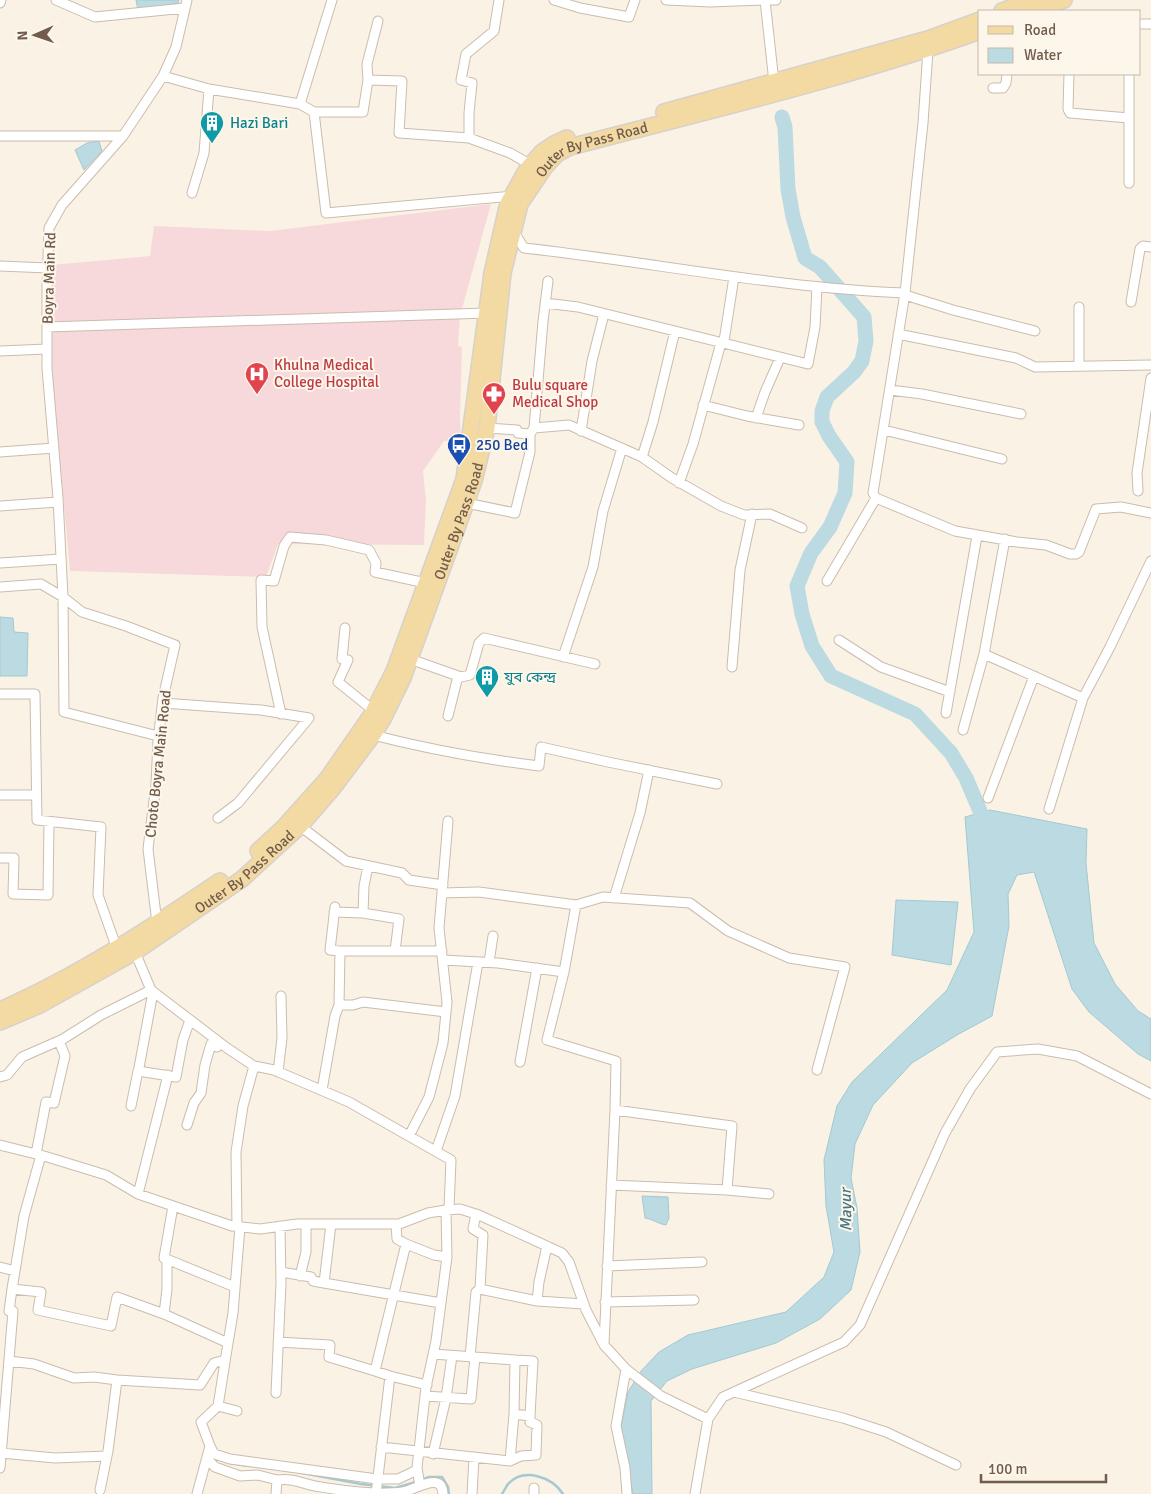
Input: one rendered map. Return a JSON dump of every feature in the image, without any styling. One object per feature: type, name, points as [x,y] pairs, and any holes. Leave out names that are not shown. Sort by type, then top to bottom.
[{"type":"main road","points":[[1005,10],[1029,3],[1064,0]]},
{"type":"main road","name":"Outer By Pass Road","points":[[0,1010],[36,994],[117,949],[238,869],[282,829],[327,779],[374,711],[394,671],[464,479],[492,273],[508,203],[531,165],[542,152],[554,144],[569,138],[928,39],[978,21]]},
{"type":"main road","name":"Outer By Pass Road","points":[[0,1022],[40,1005],[135,952],[242,879],[300,826],[333,788],[383,719],[404,678],[474,481],[487,428],[503,273],[520,204],[536,179],[558,154],[570,147],[776,93],[928,50],[978,32]]},
{"type":"street","points":[[56,0],[95,17],[186,4]]},
{"type":"street","points":[[300,104],[332,0]]},
{"type":"street","points":[[469,138],[472,83],[460,80],[466,54],[494,31],[499,0]]},
{"type":"street","points":[[554,0],[580,8],[629,17],[634,0]]},
{"type":"street","points":[[666,0],[710,2],[776,0]]},
{"type":"street","points":[[765,0],[774,82]]},
{"type":"street","name":"Boyra Main Rd","points":[[158,736],[64,712],[63,597],[47,348],[49,228],[62,205],[123,136],[163,76],[176,47],[186,4]]},
{"type":"street","points":[[163,76],[210,89],[300,104],[314,112],[363,112],[368,80],[367,64],[378,21]]},
{"type":"street","points":[[928,50],[923,123],[905,294],[873,493],[876,498],[955,531],[977,536],[1046,545],[1070,554],[1079,552],[1096,509],[1121,507],[1151,513]]},
{"type":"street","points":[[993,88],[1003,88],[1007,75]]},
{"type":"street","points":[[1069,75],[1068,109],[1070,113],[1129,118]]},
{"type":"street","points":[[1129,75],[1129,183]]},
{"type":"street","points":[[368,80],[402,81],[399,133],[469,138],[510,153],[531,165]]},
{"type":"street","points":[[192,193],[204,153],[210,89]]},
{"type":"street","points":[[314,112],[326,213],[512,196]]},
{"type":"street","points":[[0,136],[123,136]]},
{"type":"street","points":[[513,231],[524,248],[574,253],[734,277],[855,291],[905,294],[953,310],[1035,332]]},
{"type":"street","points":[[1131,302],[1140,249],[1143,246],[1151,248]]},
{"type":"street","points":[[0,266],[48,268]]},
{"type":"street","points":[[679,483],[693,444],[720,343],[724,341],[734,277]]},
{"type":"street","points":[[466,503],[515,513],[530,452],[548,281]]},
{"type":"street","points":[[545,303],[578,307],[808,364],[815,327],[817,286]]},
{"type":"street","points":[[1079,307],[1079,365]]},
{"type":"street","points":[[47,327],[487,313]]},
{"type":"street","points":[[581,431],[592,361],[604,314]]},
{"type":"street","points":[[642,457],[653,422],[675,331]]},
{"type":"street","points":[[898,334],[1016,358],[1035,367],[1151,365]]},
{"type":"street","points":[[0,351],[47,348]]},
{"type":"street","points":[[756,418],[780,358]]},
{"type":"street","points":[[1138,491],[1137,473],[1151,378]]},
{"type":"street","points":[[890,390],[922,394],[1021,414]]},
{"type":"street","points":[[703,405],[756,418],[799,425]]},
{"type":"street","points":[[487,428],[517,430],[518,434],[569,425],[642,457],[679,483],[721,506],[744,515],[770,514],[802,528]]},
{"type":"street","points":[[884,430],[1002,459]]},
{"type":"street","points":[[0,452],[54,448]]},
{"type":"street","points":[[563,657],[593,567],[603,511],[622,448]]},
{"type":"street","points":[[827,581],[876,498]]},
{"type":"street","points":[[0,506],[58,502]]},
{"type":"street","points":[[732,667],[740,570],[752,514]]},
{"type":"street","points":[[946,713],[977,536]]},
{"type":"street","points":[[281,714],[262,627],[261,580],[274,580],[284,546],[290,537],[326,540],[369,550],[376,563],[375,572],[426,583]]},
{"type":"street","points":[[963,730],[984,654],[1005,539]]},
{"type":"street","points":[[0,563],[61,559]]},
{"type":"street","points":[[1048,810],[1083,698],[1110,648],[1151,561]]},
{"type":"street","name":"Choto Boyra Main Road","points":[[0,586],[41,584],[63,597],[82,612],[126,626],[175,645],[162,703],[158,736],[156,784],[148,849],[157,923]]},
{"type":"street","points":[[345,628],[342,658],[348,660],[338,682],[374,711]]},
{"type":"street","points":[[410,659],[458,676],[470,675],[479,643],[484,638],[595,664]]},
{"type":"street","points":[[839,640],[881,667],[950,692]]},
{"type":"street","points":[[984,654],[1083,698]]},
{"type":"street","points":[[448,716],[458,676]]},
{"type":"street","points":[[988,798],[1034,676]]},
{"type":"street","points":[[0,694],[35,694],[37,820],[101,827],[98,895],[117,949]]},
{"type":"street","points":[[162,703],[261,710],[309,718],[238,803],[218,818]]},
{"type":"street","points":[[372,736],[492,760],[539,766],[541,747],[717,784]]},
{"type":"street","points":[[614,898],[640,813],[650,770]]},
{"type":"street","points":[[0,796],[36,795]]},
{"type":"street","points":[[409,1136],[429,1097],[443,1043],[447,1002],[440,928],[448,821]]},
{"type":"street","points":[[0,858],[14,858],[13,894],[48,895],[49,822]]},
{"type":"street","points":[[300,826],[346,861],[402,873],[409,880],[443,889],[576,905],[603,897],[690,904],[728,931],[789,958],[845,968],[818,1070]]},
{"type":"street","points":[[363,913],[364,886],[368,866]]},
{"type":"street","points":[[576,905],[564,972],[548,1040],[616,1061],[604,1345]]},
{"type":"street","points":[[395,951],[399,918],[335,909],[330,950],[395,951],[564,972]]},
{"type":"street","points":[[489,962],[493,936]]},
{"type":"street","points":[[322,1090],[338,1005],[340,951]]},
{"type":"street","points":[[135,952],[152,991],[254,1066],[278,1072],[348,1102],[451,1160],[447,1257],[425,1396],[417,1472],[420,1486]]},
{"type":"street","points":[[436,1152],[456,1096],[478,962]]},
{"type":"street","points":[[520,1062],[537,968]]},
{"type":"street","points":[[0,1077],[6,1075],[22,1057],[59,1041],[101,1015],[152,991]]},
{"type":"street","points":[[131,1106],[152,991]]},
{"type":"street","points":[[278,1072],[282,1038],[281,996]]},
{"type":"street","points":[[338,1005],[353,1005],[363,1002],[446,1012]]},
{"type":"street","points":[[138,1073],[138,1071],[176,1077],[190,1020]]},
{"type":"street","points":[[0,1468],[13,1311],[9,1311],[12,1289],[24,1216],[39,1155],[46,1102],[54,1103],[65,1056],[59,1041]]},
{"type":"street","points":[[187,1125],[194,1103],[201,1093],[205,1065],[211,1044],[217,1047],[219,1042]]},
{"type":"street","points":[[695,1494],[708,1419],[723,1397],[844,1342],[860,1326],[946,1133],[970,1089],[997,1052],[1038,1049],[1077,1056],[1151,1094]]},
{"type":"street","points":[[254,1066],[243,1106],[236,1152],[238,1227],[233,1313],[218,1406],[201,1422],[210,1446],[214,1454],[230,1460],[377,1480],[398,1479],[417,1472]]},
{"type":"street","points":[[138,1194],[168,1075]]},
{"type":"street","points":[[615,1110],[732,1126],[727,1190]]},
{"type":"street","points":[[0,1145],[106,1175],[138,1194],[238,1227],[260,1229],[306,1224],[396,1224],[448,1209],[460,1209],[476,1214],[562,1253],[569,1262],[584,1304],[604,1345],[630,1371],[661,1396],[708,1419]]},
{"type":"street","points":[[611,1185],[727,1190],[768,1194]]},
{"type":"street","points":[[164,1314],[167,1289],[167,1259],[164,1258],[173,1206]]},
{"type":"street","points":[[425,1396],[471,1399],[476,1292],[480,1290],[483,1235],[473,1229],[476,1214]]},
{"type":"street","points":[[300,1276],[306,1252],[306,1224]]},
{"type":"street","points":[[324,1283],[331,1224]]},
{"type":"street","points":[[396,1224],[397,1239],[434,1255],[447,1257]]},
{"type":"street","points":[[276,1393],[280,1226]]},
{"type":"street","points":[[374,1371],[406,1244]]},
{"type":"street","points":[[537,1301],[539,1282],[548,1246]]},
{"type":"street","points":[[167,1259],[235,1287]]},
{"type":"street","points":[[607,1266],[702,1262]]},
{"type":"street","points":[[0,1267],[15,1271]]},
{"type":"street","points":[[280,1272],[311,1278],[313,1281],[441,1303]]},
{"type":"street","points":[[12,1289],[40,1292],[38,1310],[111,1326],[117,1298],[164,1314],[228,1343]]},
{"type":"street","points":[[480,1290],[537,1301],[584,1304]]},
{"type":"street","points":[[606,1302],[694,1300]]},
{"type":"street","points":[[278,1342],[330,1345],[329,1356],[390,1376],[427,1385]]},
{"type":"street","points":[[380,1447],[510,1461],[521,1456],[536,1455],[537,1425],[530,1422],[534,1361],[433,1354]]},
{"type":"street","points":[[433,1454],[446,1398],[452,1356]]},
{"type":"street","points":[[9,1361],[34,1364],[74,1378],[200,1385],[214,1363],[225,1360]]},
{"type":"street","points":[[510,1461],[514,1414],[515,1360]]},
{"type":"street","points":[[628,1494],[625,1468],[616,1426],[630,1371]]},
{"type":"street","points":[[376,1494],[380,1447],[390,1376]]},
{"type":"street","points":[[100,1490],[107,1456],[117,1380]]},
{"type":"street","points":[[734,1392],[844,1418],[886,1432],[956,1465]]},
{"type":"street","points":[[218,1406],[237,1411]]},
{"type":"street","points":[[514,1414],[530,1416]]},
{"type":"street","points":[[196,1494],[210,1446]]},
{"type":"street","points":[[1,1453],[55,1458],[107,1456]]},
{"type":"street","points":[[472,1494],[474,1457]]},
{"type":"street","points":[[206,1459],[214,1467],[240,1476],[258,1475],[277,1480],[288,1479],[313,1486],[376,1494],[404,1493],[433,1482],[439,1484],[443,1489],[443,1494]]},
{"type":"street","points":[[276,1494],[277,1480]]},
{"type":"shaded area","name":"Khulna Medical College Hospital","points":[[491,204],[460,316],[458,346],[462,347],[461,440],[444,441],[423,471],[426,500],[424,545],[278,544],[266,577],[70,571],[52,374],[51,265],[150,256],[154,226],[270,231]]},
{"type":"water","points":[[136,0],[179,0],[178,3],[138,10]]},
{"type":"water","points":[[99,141],[102,151],[84,170],[75,150],[87,143]]},
{"type":"water","points":[[0,617],[13,618],[14,632],[28,633],[27,676],[0,676]]},
{"type":"water","name":"Mayur","points":[[990,810],[1087,829],[1086,863],[1094,943],[1115,984],[1138,1011],[1151,1019],[1151,1061],[1138,1054],[1089,1012],[1072,989],[1034,872],[1017,875],[1008,894],[1009,926],[992,1016],[912,1063],[873,1105],[855,1144],[851,1178],[857,1208],[860,1252],[851,1290],[820,1319],[776,1343],[692,1369],[667,1381],[651,1401],[652,1494],[633,1494],[621,1427],[628,1392],[641,1371],[659,1352],[688,1335],[786,1312],[824,1277],[834,1252],[826,1206],[824,1160],[837,1106],[852,1082],[947,990],[974,932],[965,817]]},
{"type":"water","points":[[896,900],[958,902],[951,965],[892,955]]},
{"type":"water","points":[[642,1196],[668,1197],[669,1218],[666,1225],[645,1218]]},
{"type":"waterway","points":[[782,117],[785,127],[788,189],[793,217],[805,258],[820,267],[864,317],[866,341],[862,361],[854,372],[827,397],[822,411],[822,422],[847,462],[845,493],[830,527],[811,553],[797,586],[802,614],[812,646],[831,676],[915,714],[951,753],[966,778],[988,830]]},
{"type":"waterway","points":[[230,1463],[249,1466]]},
{"type":"waterway","points":[[297,1472],[361,1484],[395,1488],[416,1482]]},
{"type":"waterway","points":[[502,1494],[508,1484],[515,1479],[530,1475],[552,1483],[563,1494]]},
{"type":"waterway","points":[[421,1480],[429,1477],[442,1477],[448,1487],[449,1494]]},
{"type":"place","name":"Hazi Bari","points":[[212,144]]},
{"type":"place","name":"Khulna Medical College Hospital","points":[[257,395]]},
{"type":"place","name":"Bulu square Medical Shop","points":[[494,415]]},
{"type":"place","name":"250 Bed","points":[[459,466]]},
{"type":"place","name":"যুব কেন্দ্র","points":[[487,698]]}]
